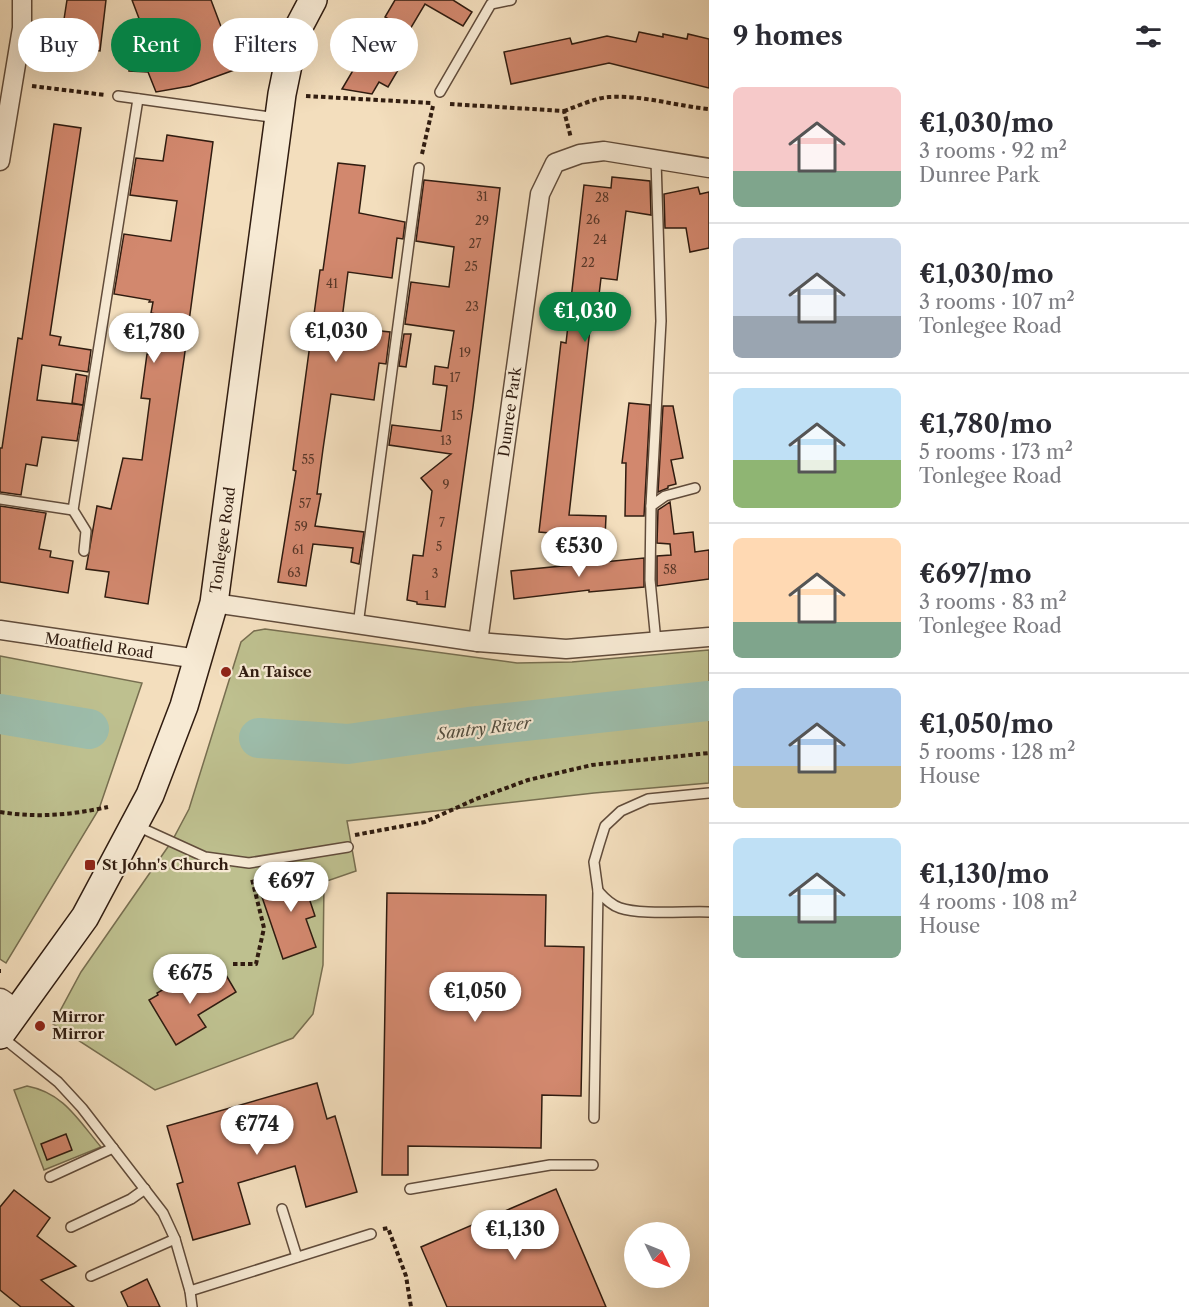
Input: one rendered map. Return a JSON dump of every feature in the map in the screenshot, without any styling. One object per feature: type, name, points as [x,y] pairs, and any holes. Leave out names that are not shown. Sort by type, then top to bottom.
[{"type":"main road","name":"Tonlegee Road","points":[[0,1035],[8,1006],[85,917],[150,795],[179,723],[214,603],[282,94],[294,36],[313,0]]},
{"type":"street","points":[[0,161],[4,109],[12,84],[22,28],[22,0]]},
{"type":"street","name":"Dunree Park","points":[[478,642],[540,194],[555,163],[580,154],[604,151],[709,168]]},
{"type":"street","points":[[214,603],[478,642],[566,649],[709,637]]},
{"type":"street","name":"Moatfield Road","points":[[0,630],[198,659]]},
{"type":"lane","points":[[440,92],[491,4],[511,0]]},
{"type":"lane","points":[[118,96],[279,118]]},
{"type":"lane","points":[[84,551],[86,531],[73,510],[138,99]]},
{"type":"lane","points":[[656,160],[661,321],[651,506],[650,580],[656,642]]},
{"type":"lane","points":[[358,625],[419,168]]},
{"type":"lane","points":[[651,506],[665,496],[695,488]]},
{"type":"lane","points":[[0,499],[73,510]]},
{"type":"lane","points":[[594,1118],[598,891],[594,862],[605,826],[621,811],[648,799],[709,792]]},
{"type":"lane","points":[[135,825],[205,857],[249,863],[344,848]]},
{"type":"lane","points":[[598,891],[607,902],[621,908],[709,912]]},
{"type":"lane","points":[[0,1035],[58,1082],[82,1108],[163,1213],[175,1239],[190,1291],[192,1307]]},
{"type":"lane","points":[[50,1177],[113,1148]]},
{"type":"lane","points":[[410,1189],[550,1165],[593,1165]]},
{"type":"lane","points":[[71,1227],[131,1199],[146,1189]]},
{"type":"lane","points":[[282,1209],[297,1257]]},
{"type":"lane","points":[[190,1291],[371,1234]]},
{"type":"lane","points":[[91,1276],[175,1239]]},
{"type":"path","points":[[12,84],[118,96]]},
{"type":"path","points":[[419,168],[434,103],[440,92]]},
{"type":"path","points":[[564,111],[608,97],[642,98],[709,109]]},
{"type":"path","points":[[344,848],[343,837],[425,822],[476,799],[528,780],[592,765],[709,753]]},
{"type":"path","points":[[0,812],[22,816],[71,815],[108,807]]},
{"type":"path","points":[[234,964],[256,964],[264,928],[249,863]]},
{"type":"path","points":[[371,1234],[388,1228],[406,1276],[411,1307]]},
{"type":"green space","points":[[265,629],[517,663],[572,662],[709,650],[709,783],[594,793],[347,821],[356,871],[324,882],[323,965],[313,1014],[293,1038],[155,1090],[53,1024],[81,972],[172,841],[189,809],[241,642],[254,631]]},
{"type":"green space","points":[[0,656],[142,683],[99,809],[6,963],[0,959]]},
{"type":"green space","points":[[27,1086],[61,1101],[101,1147],[44,1170],[14,1090]]},
{"type":"building","points":[[67,0],[106,0],[100,51],[99,18],[64,18]]},
{"type":"building","points":[[132,0],[211,0],[218,18],[213,18],[213,72],[229,72],[190,86],[156,92],[148,72],[201,72],[201,18],[139,18]]},
{"type":"building","points":[[395,0],[453,0],[472,12],[463,26],[425,4],[417,18],[385,17]]},
{"type":"building","points":[[639,32],[687,39],[688,34],[709,39],[709,88],[609,63],[511,84],[504,52],[570,38],[572,44],[607,36],[636,42]]},
{"type":"building","points":[[352,72],[397,72],[388,87],[379,82],[372,94],[342,89]]},
{"type":"building","points":[[54,124],[81,128],[50,335],[61,337],[59,345],[91,350],[88,372],[42,365],[37,400],[83,405],[77,441],[42,437],[37,466],[26,464],[21,495],[0,492],[0,448],[2,448],[18,338],[22,339]]},
{"type":"building","points":[[167,135],[213,142],[148,604],[105,597],[109,572],[86,569],[97,506],[111,509],[123,458],[142,460],[150,399],[141,398],[147,354],[156,355],[161,315],[151,313],[153,302],[149,302],[150,300],[114,294],[124,234],[171,241],[177,201],[130,195],[136,158],[163,161]]},
{"type":"building","points":[[338,163],[365,166],[359,213],[405,222],[403,239],[397,238],[392,278],[348,272],[341,327],[390,332],[386,364],[379,363],[374,400],[331,394],[323,449],[317,494],[321,494],[315,526],[364,532],[359,564],[351,562],[353,548],[313,544],[306,586],[278,582],[296,471],[293,470],[320,270],[323,270]]},
{"type":"building","points":[[612,177],[650,181],[651,215],[626,211],[617,280],[601,278],[595,329],[590,329],[569,515],[606,516],[605,538],[539,532],[561,342],[566,343],[584,185],[611,188]]},
{"type":"building","points":[[424,180],[500,188],[445,607],[417,604],[417,602],[407,600],[413,555],[423,556],[432,491],[421,478],[451,454],[389,445],[392,425],[441,431],[446,394],[447,386],[433,384],[435,366],[448,368],[454,331],[405,324],[411,282],[449,287],[454,247],[416,241]]},
{"type":"building","points":[[698,187],[700,194],[709,192],[709,248],[690,252],[686,228],[665,228],[664,194]]},
{"type":"building","points":[[404,334],[411,334],[406,367],[399,366]]},
{"type":"building","points":[[76,374],[87,376],[83,405],[72,403]]},
{"type":"building","points":[[629,403],[650,405],[644,516],[625,516],[626,463],[622,463]]},
{"type":"building","points":[[663,406],[673,406],[683,458],[671,460],[676,484],[658,492]]},
{"type":"building","points":[[670,502],[674,534],[693,532],[695,552],[709,550],[709,579],[657,586],[657,556],[671,555],[670,544],[657,543],[658,510]]},
{"type":"building","points":[[0,506],[46,513],[39,549],[51,551],[50,557],[73,561],[68,593],[0,582]]},
{"type":"building","points":[[644,558],[644,587],[589,592],[589,590],[514,599],[511,571]]},
{"type":"building","points":[[303,869],[313,897],[309,898],[315,916],[306,919],[316,947],[283,959],[262,897],[274,893],[269,881]]},
{"type":"building","points":[[387,893],[546,895],[545,946],[584,947],[581,1096],[542,1095],[541,1148],[408,1146],[408,1175],[382,1175]]},
{"type":"building","points":[[223,970],[236,992],[198,1015],[206,1027],[176,1045],[149,1000],[178,981],[185,992]]},
{"type":"building","points":[[317,1083],[327,1119],[335,1116],[357,1192],[306,1207],[295,1166],[238,1183],[250,1224],[193,1240],[177,1184],[183,1182],[167,1126]]},
{"type":"building","points":[[66,1134],[72,1150],[47,1160],[41,1144]]},
{"type":"building","points":[[556,1189],[606,1307],[447,1307],[421,1247]]},
{"type":"building","points":[[14,1190],[50,1218],[37,1236],[76,1266],[41,1280],[74,1307],[21,1307],[0,1290],[0,1207]]},
{"type":"building","points":[[147,1279],[160,1307],[128,1307],[121,1292]]},
{"type":"waterway","name":"Santry River","points":[[259,738],[348,744],[469,727],[709,701]]},
{"type":"waterway","name":"Santry River","points":[[0,714],[89,729]]},
{"type":"place","name":"An Taisce","points":[[226,672]]},
{"type":"place","name":"St John's Church","points":[[90,865]]},
{"type":"place","name":"Mirror Mirror","points":[[40,1026]]}]
